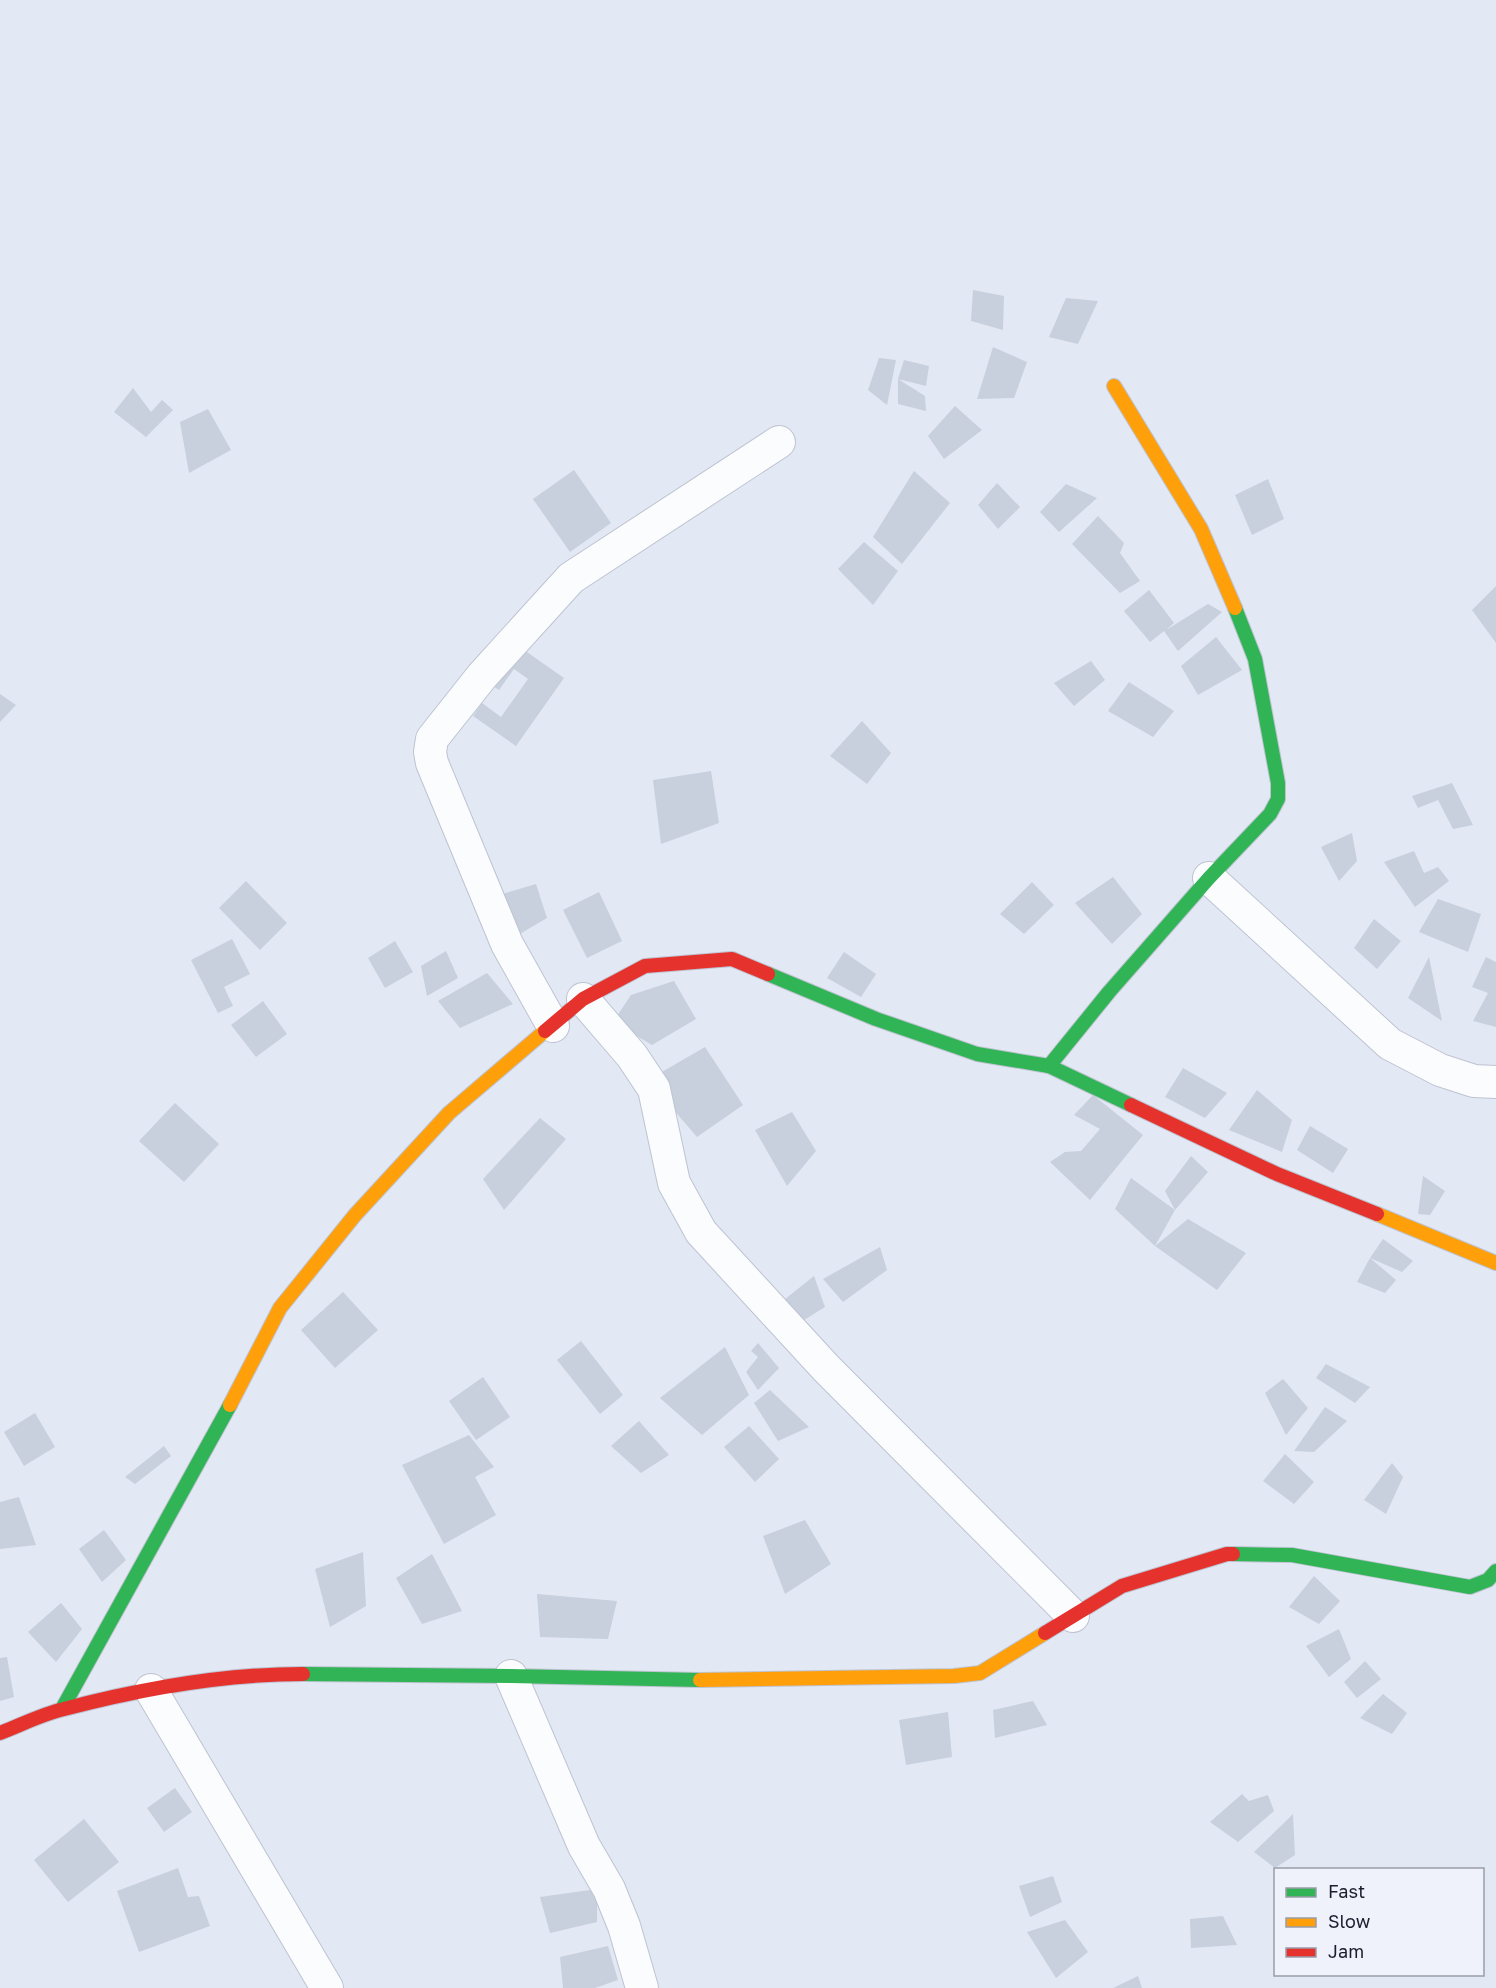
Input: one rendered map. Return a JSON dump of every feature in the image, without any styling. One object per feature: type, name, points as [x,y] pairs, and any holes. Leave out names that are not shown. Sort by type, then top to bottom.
[{"type":"street","points":[[1049,1066],[1108,992],[1209,878],[1270,814],[1278,799],[1278,783],[1255,659],[1201,529],[1114,386]]},
{"type":"street","points":[[553,1026],[507,944],[432,763],[430,752],[432,739],[482,676],[571,578],[779,442]]},
{"type":"street","points":[[1209,878],[1390,1044],[1440,1070],[1474,1081],[1496,1082]]},
{"type":"street","points":[[62,1709],[234,1398],[280,1308],[356,1215],[448,1113],[583,999],[645,966],[732,959],[876,1019],[977,1054],[1049,1066],[1278,1174],[1496,1263]]},
{"type":"street","points":[[583,999],[632,1056],[654,1089],[674,1183],[701,1232],[826,1368],[1073,1616]]},
{"type":"street","points":[[0,1733],[62,1709],[151,1690],[260,1674],[666,1681],[954,1676],[980,1673],[1122,1586],[1227,1554],[1292,1555],[1470,1587],[1488,1580],[1496,1571]]},
{"type":"street","points":[[511,1677],[584,1846],[609,1889],[624,1926],[642,1988]]},
{"type":"street","points":[[151,1690],[327,1988]]},
{"type":"building","points":[[973,290],[1004,296],[1003,330],[971,321]]},
{"type":"building","points":[[1066,298],[1098,301],[1078,344],[1049,337]]},
{"type":"building","points":[[993,347],[1027,362],[1014,398],[977,399]]},
{"type":"building","points":[[879,358],[896,360],[887,405],[868,390]]},
{"type":"building","points":[[904,360],[929,366],[926,386],[898,379]]},
{"type":"building","points":[[898,379],[925,396],[926,411],[898,404]]},
{"type":"building","points":[[133,388],[151,412],[162,400],[173,410],[146,437],[114,412]]},
{"type":"building","points":[[955,406],[982,430],[944,459],[928,436]]},
{"type":"building","points":[[208,409],[231,450],[189,473],[180,422]]},
{"type":"building","points":[[574,470],[611,523],[570,552],[533,499]]},
{"type":"building","points":[[914,471],[950,503],[902,564],[873,537]]},
{"type":"building","points":[[1268,479],[1284,519],[1252,535],[1235,495]]},
{"type":"building","points":[[997,483],[1020,507],[998,529],[978,505]]},
{"type":"building","points":[[1066,484],[1097,498],[1059,532],[1040,512]]},
{"type":"building","points":[[1098,516],[1124,543],[1120,553],[1140,581],[1120,593],[1072,544]]},
{"type":"building","points":[[864,542],[898,571],[873,605],[838,569]]},
{"type":"building","points":[[1496,586],[1496,643],[1472,610]]},
{"type":"building","points":[[1149,590],[1174,623],[1166,630],[1208,604],[1222,612],[1178,651],[1164,631],[1150,642],[1124,611]]},
{"type":"building","points":[[1216,637],[1242,670],[1198,695],[1181,666]]},
{"type":"building","points":[[514,643],[564,678],[516,746],[473,716],[482,703],[501,717],[528,679],[514,669],[499,690],[487,682]]},
{"type":"building","points":[[1091,661],[1105,680],[1074,706],[1054,683]]},
{"type":"building","points":[[1129,682],[1174,711],[1153,737],[1108,711]]},
{"type":"building","points":[[0,694],[16,705],[0,722]]},
{"type":"building","points":[[862,721],[891,753],[867,784],[830,756]]},
{"type":"building","points":[[711,771],[719,823],[661,844],[653,780]]},
{"type":"building","points":[[1452,783],[1473,825],[1453,829],[1438,800],[1418,808],[1412,796]]},
{"type":"building","points":[[1352,833],[1357,861],[1339,881],[1321,847]]},
{"type":"building","points":[[1414,851],[1424,873],[1438,867],[1449,881],[1415,907],[1384,862]]},
{"type":"building","points":[[1113,877],[1142,914],[1112,944],[1075,903]]},
{"type":"building","points":[[246,881],[287,923],[260,950],[219,908]]},
{"type":"building","points":[[1032,882],[1054,905],[1024,934],[1000,914]]},
{"type":"building","points":[[536,884],[547,918],[518,935],[502,894]]},
{"type":"building","points":[[599,892],[622,941],[587,958],[563,910]]},
{"type":"building","points":[[1438,899],[1481,914],[1468,952],[1419,932]]},
{"type":"building","points":[[1374,919],[1401,941],[1377,969],[1354,948]]},
{"type":"building","points":[[232,939],[250,974],[224,987],[233,1006],[218,1013],[191,960]]},
{"type":"building","points":[[395,941],[413,972],[385,988],[368,958]]},
{"type":"building","points":[[446,951],[458,978],[427,996],[421,966]]},
{"type":"building","points":[[844,952],[876,974],[861,997],[827,978]]},
{"type":"building","points":[[1429,957],[1442,1021],[1408,998]]},
{"type":"building","points":[[1486,957],[1496,962],[1496,1027],[1473,1021],[1488,993],[1472,987]]},
{"type":"building","points":[[487,973],[513,1004],[460,1028],[438,1001]]},
{"type":"building","points":[[674,981],[696,1019],[652,1045],[613,1022],[631,995]]},
{"type":"building","points":[[263,1001],[287,1034],[256,1057],[231,1025]]},
{"type":"building","points":[[705,1047],[743,1105],[697,1137],[648,1080]]},
{"type":"building","points":[[1183,1068],[1227,1093],[1205,1118],[1165,1097]]},
{"type":"building","points":[[1257,1090],[1292,1120],[1282,1152],[1229,1130]]},
{"type":"building","points":[[1093,1095],[1143,1135],[1090,1200],[1050,1162],[1065,1152],[1081,1151],[1100,1129],[1074,1115]]},
{"type":"building","points":[[175,1103],[219,1144],[184,1182],[139,1141]]},
{"type":"building","points":[[792,1112],[816,1151],[787,1186],[755,1130]]},
{"type":"building","points":[[540,1118],[566,1139],[504,1210],[483,1179]]},
{"type":"building","points":[[1310,1126],[1348,1149],[1333,1173],[1297,1150]]},
{"type":"building","points":[[1191,1156],[1208,1172],[1175,1210],[1165,1191]]},
{"type":"building","points":[[1423,1176],[1445,1191],[1430,1215],[1418,1214]]},
{"type":"building","points":[[1131,1178],[1175,1210],[1155,1246],[1115,1209]]},
{"type":"building","points":[[1188,1219],[1246,1253],[1217,1290],[1155,1246]]},
{"type":"building","points":[[1383,1239],[1413,1261],[1402,1272],[1370,1258]]},
{"type":"building","points":[[880,1247],[887,1270],[843,1302],[823,1279]]},
{"type":"building","points":[[1370,1258],[1396,1280],[1385,1293],[1357,1282]]},
{"type":"building","points":[[814,1276],[825,1307],[796,1325],[779,1304]]},
{"type":"building","points":[[343,1292],[378,1330],[335,1368],[301,1330]]},
{"type":"building","points":[[581,1341],[623,1395],[600,1414],[557,1360]]},
{"type":"building","points":[[758,1343],[779,1368],[758,1390],[746,1372],[758,1357],[751,1351]]},
{"type":"building","points":[[725,1347],[749,1395],[702,1435],[660,1398]]},
{"type":"building","points":[[1326,1364],[1370,1387],[1355,1403],[1316,1378]]},
{"type":"building","points":[[483,1377],[510,1417],[476,1440],[449,1401]]},
{"type":"building","points":[[1283,1379],[1308,1408],[1286,1435],[1265,1393]]},
{"type":"building","points":[[770,1390],[809,1427],[778,1441],[754,1403]]},
{"type":"building","points":[[1325,1407],[1347,1421],[1314,1452],[1294,1451]]},
{"type":"building","points":[[35,1413],[55,1447],[24,1466],[4,1432]]},
{"type":"building","points":[[639,1421],[669,1455],[641,1473],[611,1446]]},
{"type":"building","points":[[749,1426],[779,1459],[755,1482],[724,1447]]},
{"type":"building","points":[[469,1435],[494,1467],[475,1477],[496,1515],[444,1544],[402,1465]]},
{"type":"building","points":[[164,1446],[171,1456],[135,1484],[125,1477]]},
{"type":"building","points":[[1285,1454],[1314,1482],[1294,1504],[1263,1481]]},
{"type":"building","points":[[1392,1463],[1403,1477],[1386,1514],[1364,1500]]},
{"type":"building","points":[[19,1497],[36,1545],[0,1549],[0,1502]]},
{"type":"building","points":[[805,1520],[831,1564],[785,1594],[763,1536]]},
{"type":"building","points":[[104,1530],[126,1560],[102,1582],[79,1549]]},
{"type":"building","points":[[363,1552],[366,1606],[330,1627],[315,1569]]},
{"type":"building","points":[[432,1554],[462,1611],[422,1624],[396,1578]]},
{"type":"building","points":[[1314,1576],[1340,1601],[1319,1624],[1289,1607]]},
{"type":"building","points":[[537,1594],[617,1601],[608,1639],[540,1637]]},
{"type":"building","points":[[61,1603],[82,1629],[56,1662],[28,1632]]},
{"type":"building","points":[[1339,1629],[1351,1659],[1329,1677],[1306,1646]]},
{"type":"building","points":[[7,1657],[14,1697],[0,1701],[0,1658]]},
{"type":"building","points":[[1365,1661],[1381,1679],[1357,1698],[1344,1682]]},
{"type":"building","points":[[1383,1694],[1407,1713],[1392,1734],[1360,1718]]},
{"type":"building","points":[[1033,1701],[1047,1725],[995,1738],[993,1710]]},
{"type":"building","points":[[948,1712],[952,1757],[906,1765],[899,1720]]},
{"type":"building","points":[[175,1788],[192,1812],[164,1832],[147,1808]]},
{"type":"building","points":[[1242,1794],[1249,1801],[1268,1795],[1274,1811],[1238,1842],[1210,1822]]},
{"type":"building","points":[[1293,1814],[1295,1855],[1275,1868],[1254,1852]]},
{"type":"building","points":[[84,1819],[119,1862],[68,1902],[34,1860]]},
{"type":"building","points":[[178,1868],[188,1897],[199,1896],[210,1926],[139,1952],[117,1891]]},
{"type":"building","points":[[1053,1876],[1062,1902],[1030,1917],[1019,1886]]},
{"type":"building","points":[[597,1889],[597,1922],[550,1933],[540,1897]]},
{"type":"building","points":[[1223,1916],[1237,1945],[1191,1948],[1190,1919]]},
{"type":"building","points":[[1065,1920],[1088,1952],[1056,1978],[1027,1932]]},
{"type":"building","points":[[608,1946],[618,1980],[595,1988],[563,1988],[560,1957]]},
{"type":"building","points":[[1138,1976],[1142,1988],[1113,1988]]},
{"type":"traffic: fast","points":[[1049,1066],[1109,992],[1209,878],[1270,814],[1278,799],[1278,783],[1255,659],[1235,608]]},
{"type":"traffic: fast","points":[[768,974],[876,1019],[977,1054],[1049,1066],[1131,1105]]},
{"type":"traffic: fast","points":[[62,1709],[230,1405]]},
{"type":"traffic: fast","points":[[1233,1554],[1292,1555],[1470,1587],[1488,1580],[1496,1571]]},
{"type":"traffic: fast","points":[[303,1674],[700,1680]]},
{"type":"traffic: slow","points":[[1114,386],[1201,529],[1235,608]]},
{"type":"traffic: slow","points":[[230,1405],[280,1308],[355,1215],[449,1113],[545,1031]]},
{"type":"traffic: slow","points":[[1377,1214],[1496,1263]]},
{"type":"traffic: slow","points":[[700,1680],[954,1676],[980,1673],[1045,1633]]},
{"type":"traffic: jam","points":[[545,1031],[583,999],[645,966],[732,959],[768,974]]},
{"type":"traffic: jam","points":[[1131,1105],[1277,1174],[1377,1214]]},
{"type":"traffic: jam","points":[[1045,1633],[1122,1586],[1233,1554]]},
{"type":"traffic: jam","points":[[0,1733],[56,1711],[152,1689],[243,1677],[303,1674]]}]
